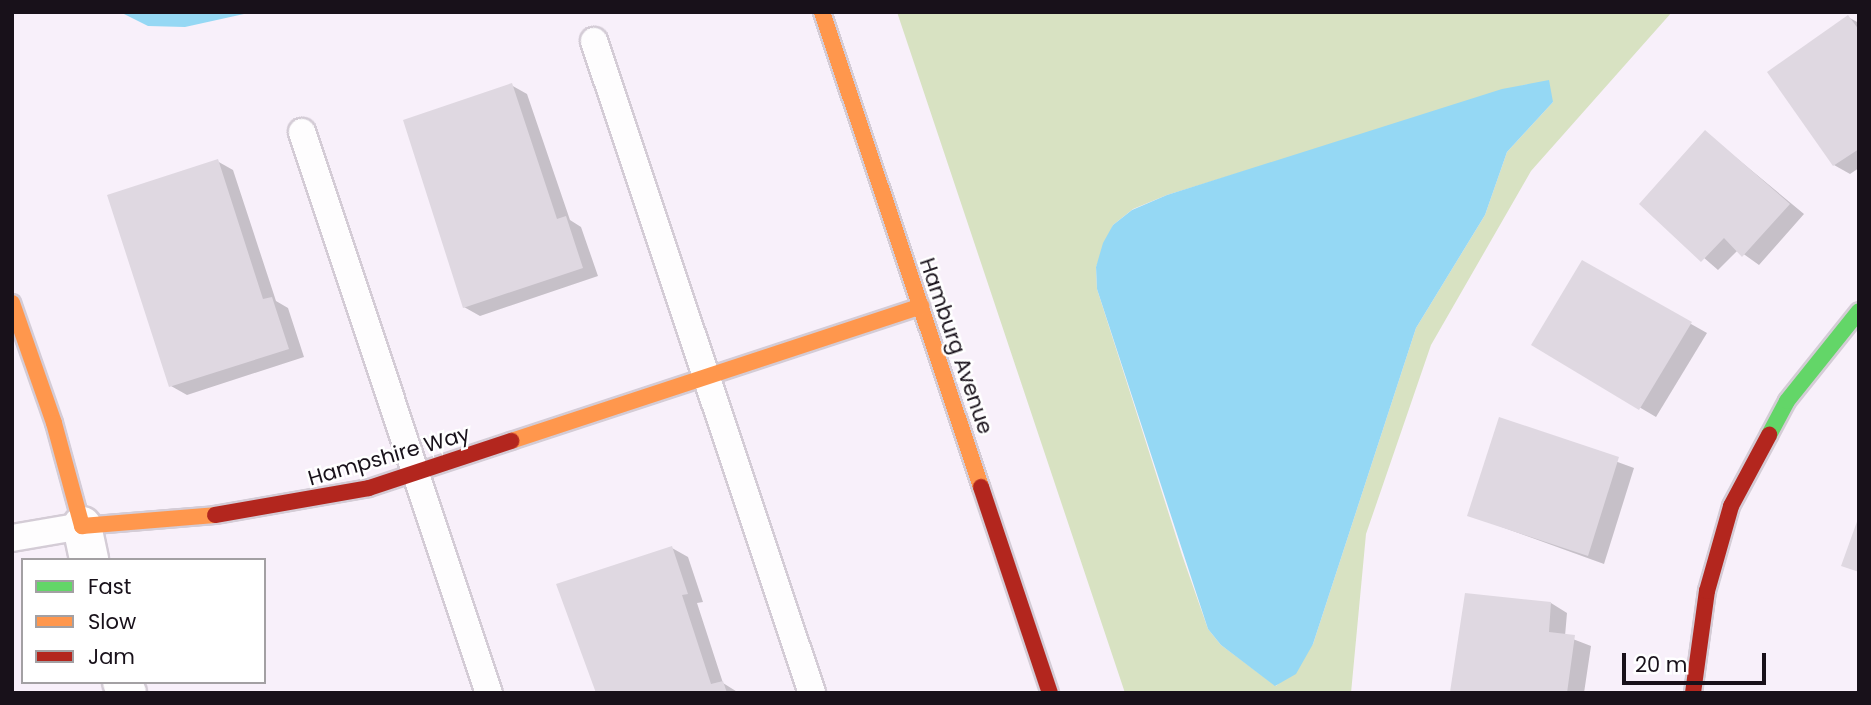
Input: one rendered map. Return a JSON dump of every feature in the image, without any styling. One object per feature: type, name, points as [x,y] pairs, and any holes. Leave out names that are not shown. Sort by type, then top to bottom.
[{"type":"street","name":"Hamburg Avenue","points":[[822,12],[1050,693]]},
{"type":"street","points":[[12,303],[54,423],[85,543]]},
{"type":"street","name":"Hampshire Way","points":[[85,543],[327,499],[415,473],[921,306]]},
{"type":"street","points":[[1693,693],[1707,591],[1731,506],[1787,401],[1859,311]]},
{"type":"lane","points":[[594,41],[812,693]]},
{"type":"lane","points":[[302,132],[489,693]]},
{"type":"lane","points":[[12,538],[85,543]]},
{"type":"green space","points":[[897,12],[1672,12],[1531,171],[1431,345],[1366,534],[1351,693],[1125,693]],"holes":[[[1528,84],[1553,102],[1507,152],[1485,215],[1416,328],[1313,644],[1276,686],[1221,645],[1208,629],[1097,289],[1096,267],[1113,225],[1133,209],[1167,195]]]},
{"type":"water","points":[[120,12],[253,12],[185,27],[148,26]]},
{"type":"water","points":[[1549,80],[1553,102],[1507,152],[1485,215],[1416,328],[1313,644],[1296,674],[1275,686],[1221,645],[1208,629],[1097,289],[1096,267],[1103,243],[1113,225],[1132,210],[1167,195],[1502,89]]},
{"type":"building","points":[[1848,15],[1859,30],[1859,149],[1833,166],[1767,72]]},
{"type":"building","points":[[512,83],[557,219],[566,216],[583,268],[463,308],[403,120]]},
{"type":"building","points":[[1705,130],[1790,204],[1742,257],[1724,238],[1701,262],[1639,204]]},
{"type":"building","points":[[218,159],[263,299],[272,297],[289,349],[169,387],[107,195]]},
{"type":"building","points":[[1582,260],[1692,322],[1639,410],[1531,345]]},
{"type":"building","points":[[1499,417],[1619,457],[1588,556],[1467,516]]},
{"type":"building","points":[[1859,516],[1859,572],[1841,566]]},
{"type":"building","points":[[672,546],[688,594],[682,595],[711,684],[723,681],[727,693],[596,693],[556,584]]},
{"type":"building","points":[[1465,593],[1551,602],[1549,632],[1575,635],[1567,693],[1450,692]]},
{"type":"traffic: fast","points":[[1769,435],[1787,401],[1859,311]]},
{"type":"traffic: slow","points":[[822,12],[981,487]]},
{"type":"traffic: slow","points":[[12,303],[54,423],[82,526],[215,515]]},
{"type":"traffic: slow","points":[[511,441],[921,306]]},
{"type":"traffic: jam","points":[[1693,693],[1707,591],[1731,506],[1769,435]]},
{"type":"traffic: jam","points":[[215,515],[369,488],[511,441]]},
{"type":"traffic: jam","points":[[981,487],[1050,693]]}]
